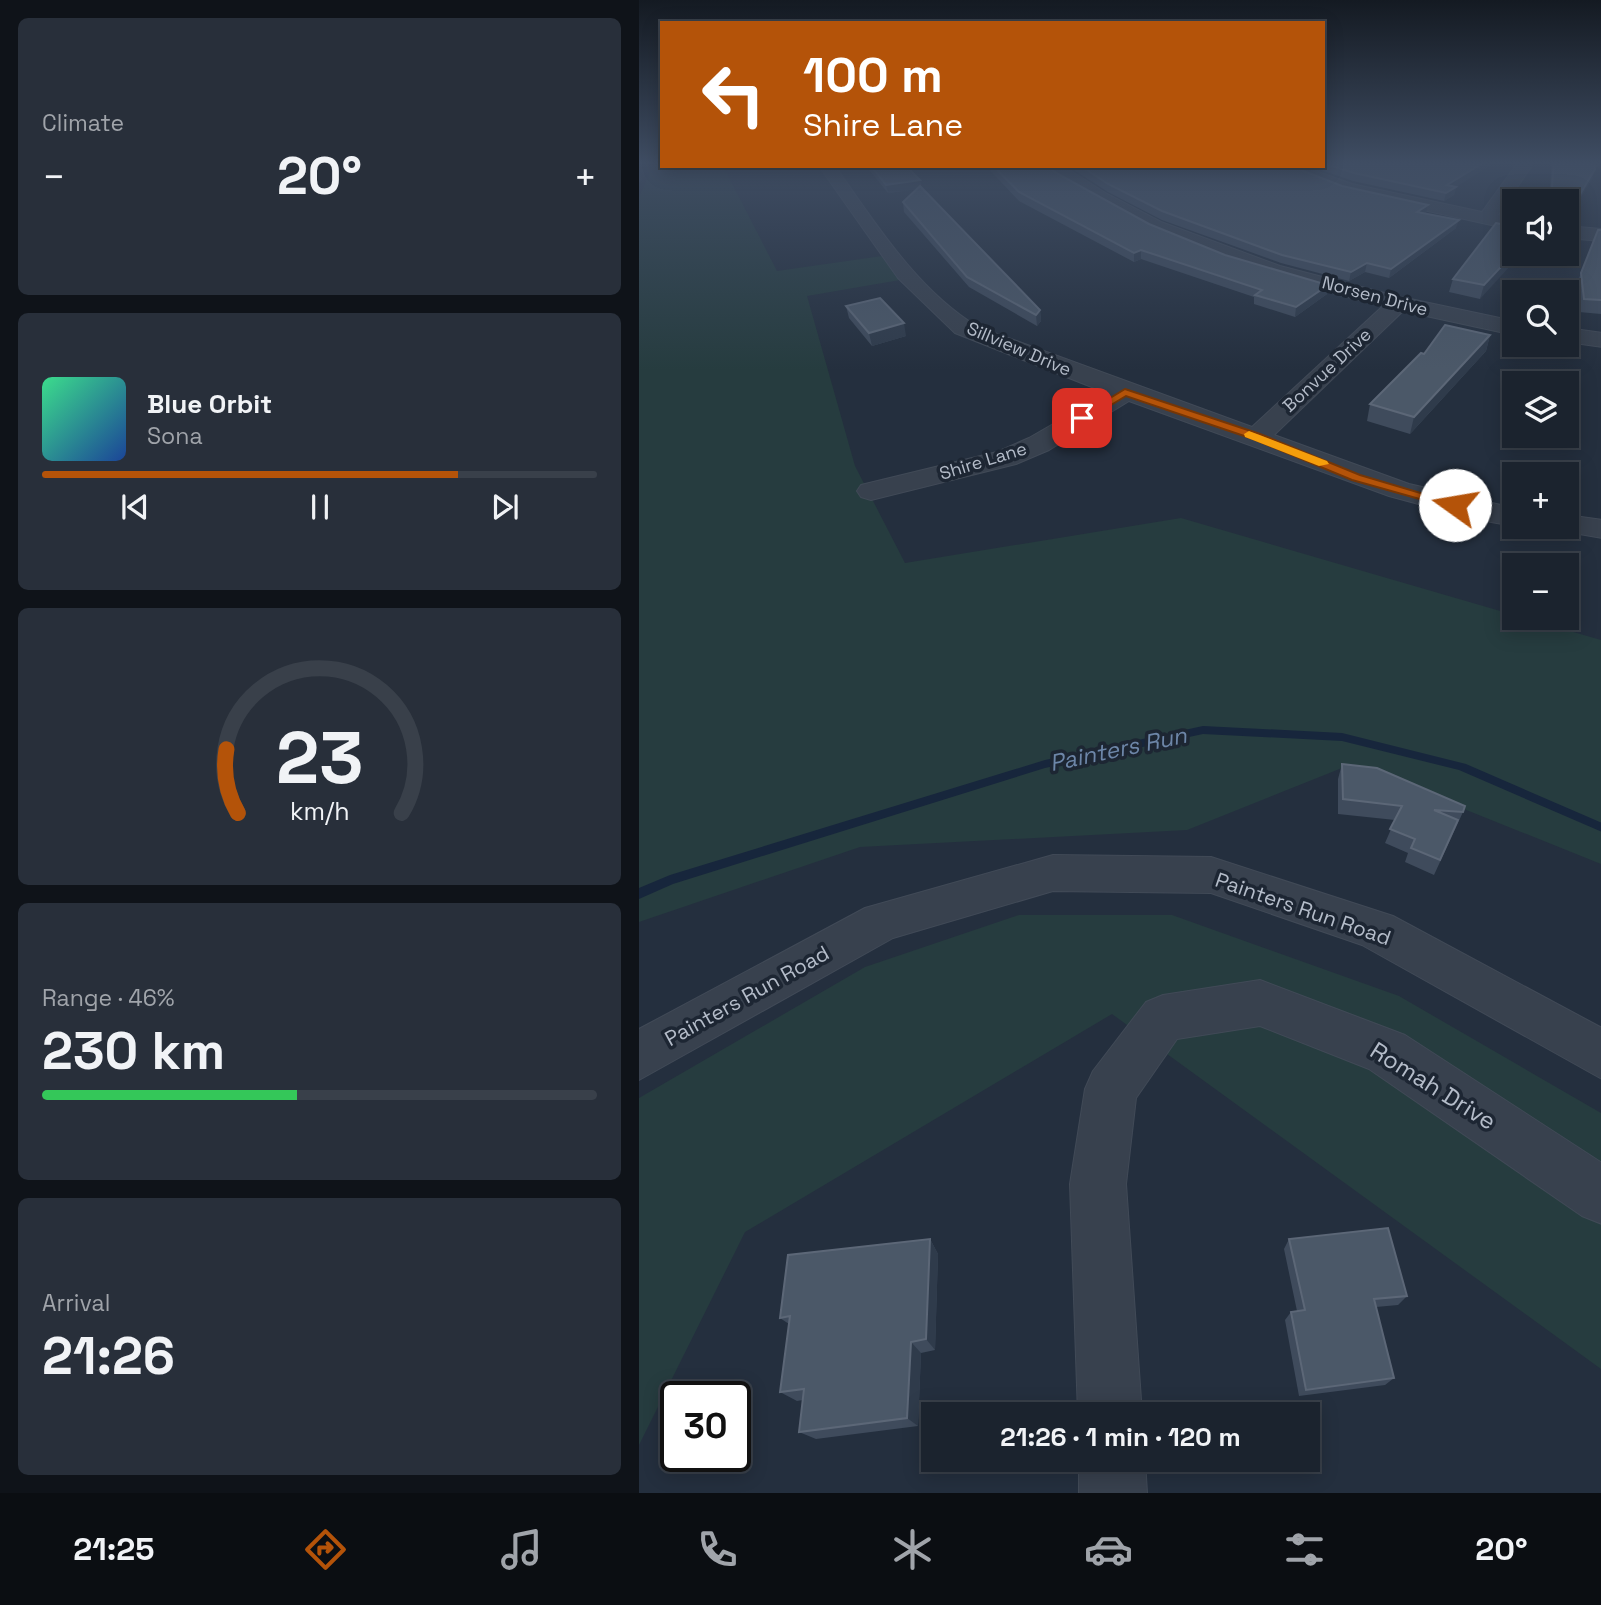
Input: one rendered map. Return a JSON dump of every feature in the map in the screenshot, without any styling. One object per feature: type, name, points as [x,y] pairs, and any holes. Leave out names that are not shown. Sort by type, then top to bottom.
[{"type":"street","name":"Sillview Drive","points":[[872,231],[922,293],[965,329],[1125,393],[1256,437],[1368,481],[1429,499],[1502,514]]},
{"type":"street","name":"Norsen Drive","points":[[1165,231],[1398,304],[1502,326]]},
{"type":"street","points":[[1579,233],[1601,235]]},
{"type":"street","name":"Bonvue Drive","points":[[1256,437],[1398,304]]},
{"type":"street","points":[[1579,337],[1601,340]]},
{"type":"street","name":"Shire Lane","points":[[871,491],[1006,458],[1039,444],[1125,393]]},
{"type":"street","points":[[1579,526],[1601,529]]},
{"type":"street","name":"Painters Run Road","points":[[639,1056],[881,922],[1053,873],[1211,875],[1377,930],[1601,1055]]},
{"type":"street","name":"Romah Drive","points":[[1109,1402],[1098,1184],[1111,1088],[1163,1018],[1260,1003],[1387,1052],[1601,1196]]},
{"type":"street","points":[[1112,1472],[1113,1493]]},
{"type":"green space","points":[[639,231],[756,231],[777,271],[882,256],[900,280],[807,296],[855,466],[905,563],[1181,518],[1502,612],[1502,630],[1566,630],[1601,640],[1601,864],[1352,764],[1187,830],[860,847],[639,922]]},
{"type":"green space","points":[[1019,915],[1172,915],[1399,996],[1601,1113],[1601,1369],[1112,1014],[745,1232],[671,1381],[660,1381],[660,1403],[639,1445],[639,1098],[865,967]]},
{"type":"building","points":[[927,231],[963,231],[1040,310],[1036,315],[967,277]]},
{"type":"building","points":[[1092,231],[1165,231],[1225,255],[1328,285],[1296,307],[1255,295],[1262,290],[1141,250],[1134,253]]},
{"type":"building","points":[[1216,231],[1444,231],[1391,269],[1367,263],[1351,272],[1282,255]]},
{"type":"building","points":[[1490,231],[1502,231],[1502,266],[1484,285],[1453,279]]},
{"type":"building","points":[[1598,231],[1602,231],[1602,300],[1584,299],[1581,273]]},
{"type":"building","points":[[880,298],[904,323],[869,333],[846,306]]},
{"type":"building","points":[[1445,325],[1490,335],[1414,417],[1370,404],[1421,353],[1424,354]]},
{"type":"building","points":[[1342,764],[1377,768],[1465,806],[1463,812],[1434,810],[1458,820],[1440,860],[1411,848],[1415,839],[1390,829],[1402,806],[1343,799]]},
{"type":"building","points":[[1388,1228],[1407,1296],[1374,1299],[1394,1378],[1306,1390],[1291,1312],[1305,1310],[1289,1239]]},
{"type":"building","points":[[930,1239],[926,1339],[911,1342],[907,1418],[799,1432],[804,1389],[780,1392],[790,1316],[780,1318],[788,1255]]},
{"type":"waterway","name":"Painters Run","points":[[639,894],[670,880],[1045,764],[1203,730],[1342,737],[1462,767],[1602,828]]},
{"type":"slow traffic","points":[[1249,434],[1323,464]]},
{"type":"route","points":[[1082,418],[1125,393],[1256,437],[1356,477],[1455,505]]}]
